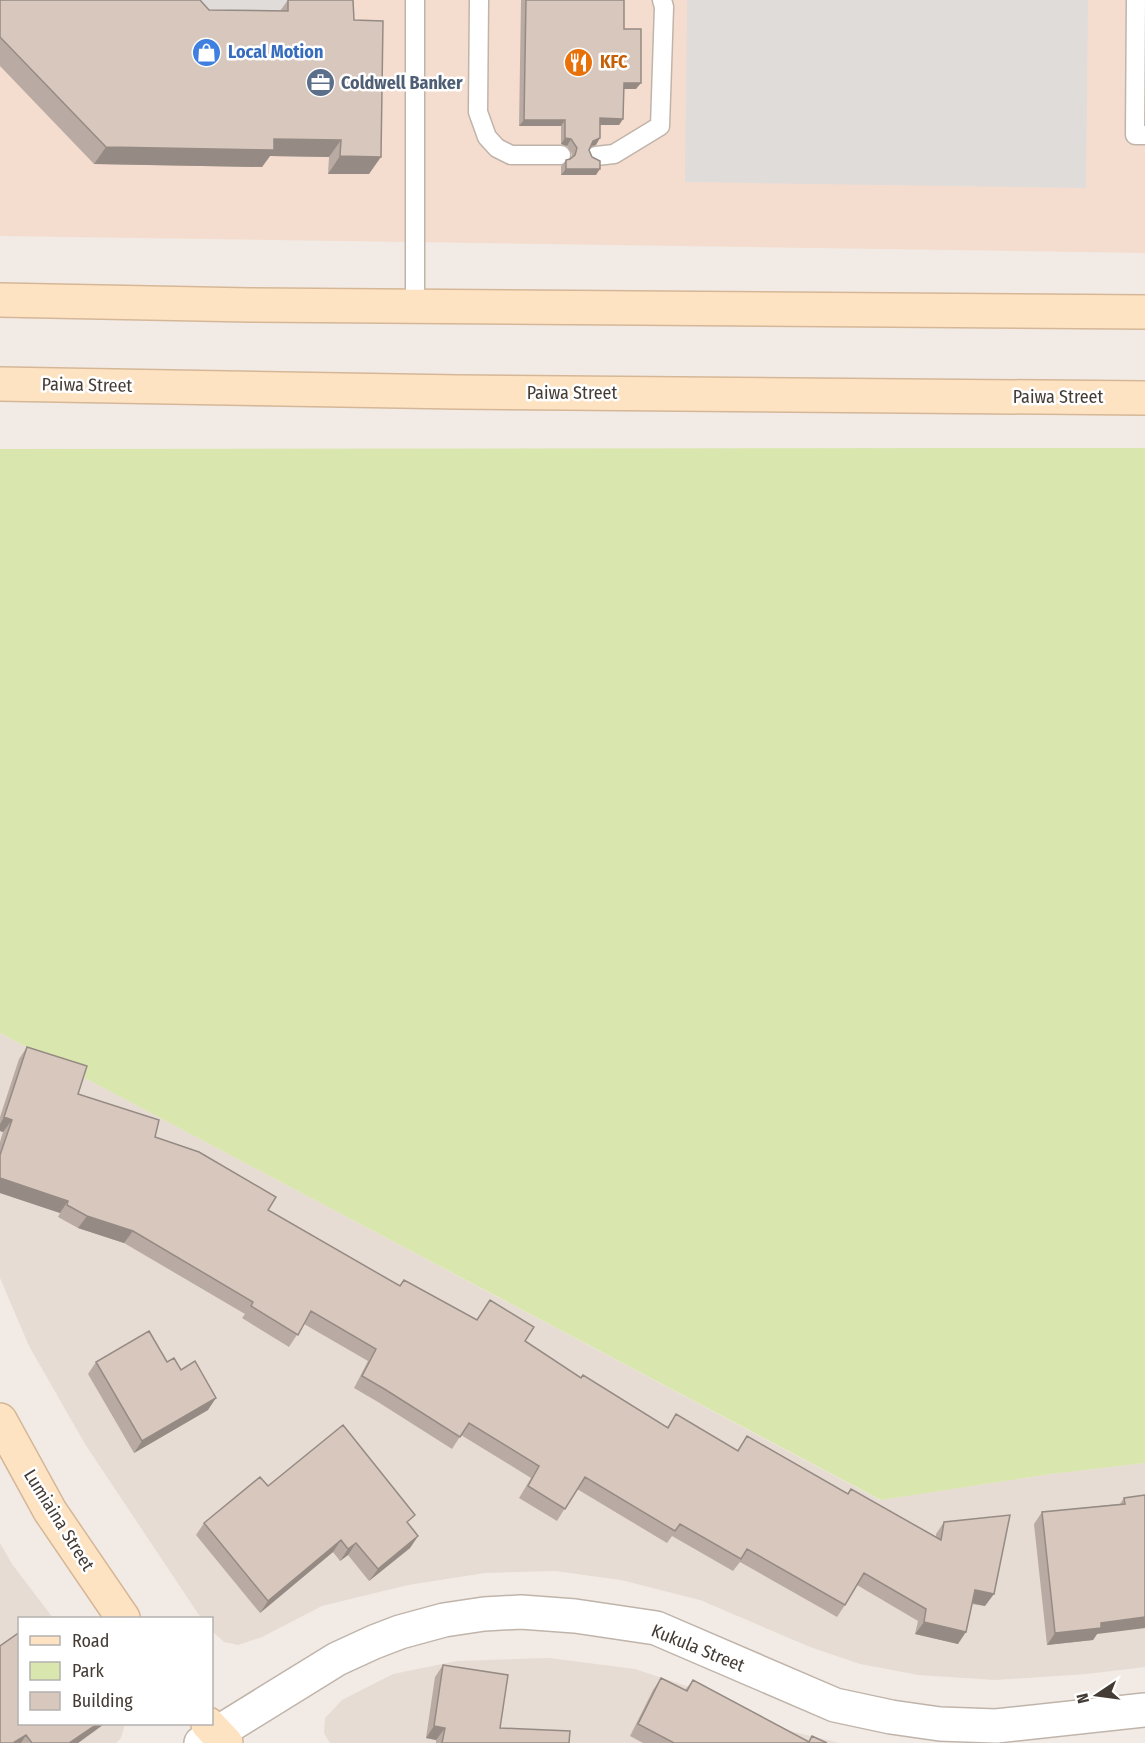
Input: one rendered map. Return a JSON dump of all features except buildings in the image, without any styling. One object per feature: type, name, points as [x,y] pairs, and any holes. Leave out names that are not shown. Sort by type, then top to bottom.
[{"type":"main road","points":[[0,300],[1145,312]]},
{"type":"main road","name":"Paiwa Street","points":[[0,384],[470,392],[1145,398]]},
{"type":"main road","name":"Lumiaina Street","points":[[0,1420],[50,1511],[122,1617]]},
{"type":"street","name":"Kukula Street","points":[[213,1736],[337,1659],[374,1642],[444,1620],[484,1614],[521,1612],[575,1616],[656,1628],[835,1705],[891,1718],[940,1724],[996,1726],[1145,1710]]},
{"type":"lane","points":[[414,306],[415,0]]},
{"type":"lane","points":[[479,0],[478,112],[487,137],[497,148],[511,155],[561,155]]},
{"type":"lane","points":[[596,156],[614,154],[660,126],[664,7],[662,0]]},
{"type":"lane","points":[[1136,0],[1135,135],[1145,135]]},
{"type":"shaded area","points":[[0,0],[1145,0],[1145,253],[0,236]]},
{"type":"shaded area","points":[[179,0],[353,0],[353,16],[179,14]]},
{"type":"shaded area","points":[[687,0],[1088,0],[1086,188],[685,182]]},
{"type":"shaded area","points":[[0,1033],[880,1500],[1051,1474],[1145,1463],[1145,1667],[1087,1674],[995,1680],[918,1675],[860,1664],[810,1647],[700,1600],[621,1580],[555,1571],[485,1573],[408,1585],[322,1606],[262,1637],[238,1645],[224,1642],[213,1632],[213,1617],[200,1617],[85,1444],[29,1346],[0,1278]]},
{"type":"shaded area","points":[[0,1543],[12,1564],[52,1617],[18,1617],[18,1725],[125,1725],[121,1738],[116,1743],[0,1743]]},
{"type":"shaded area","points":[[549,1658],[635,1669],[717,1696],[790,1731],[840,1743],[330,1743],[324,1733],[325,1718],[342,1700],[393,1674],[457,1661]]},
{"type":"green space","points":[[1145,448],[1145,1463],[1051,1474],[881,1500],[0,1033],[0,449]]},
{"type":"place","name":"Local Motion","points":[[207,52]]},
{"type":"place","name":"KFC","points":[[579,62]]},
{"type":"place","name":"Coldwell Banker","points":[[320,83]]}]
